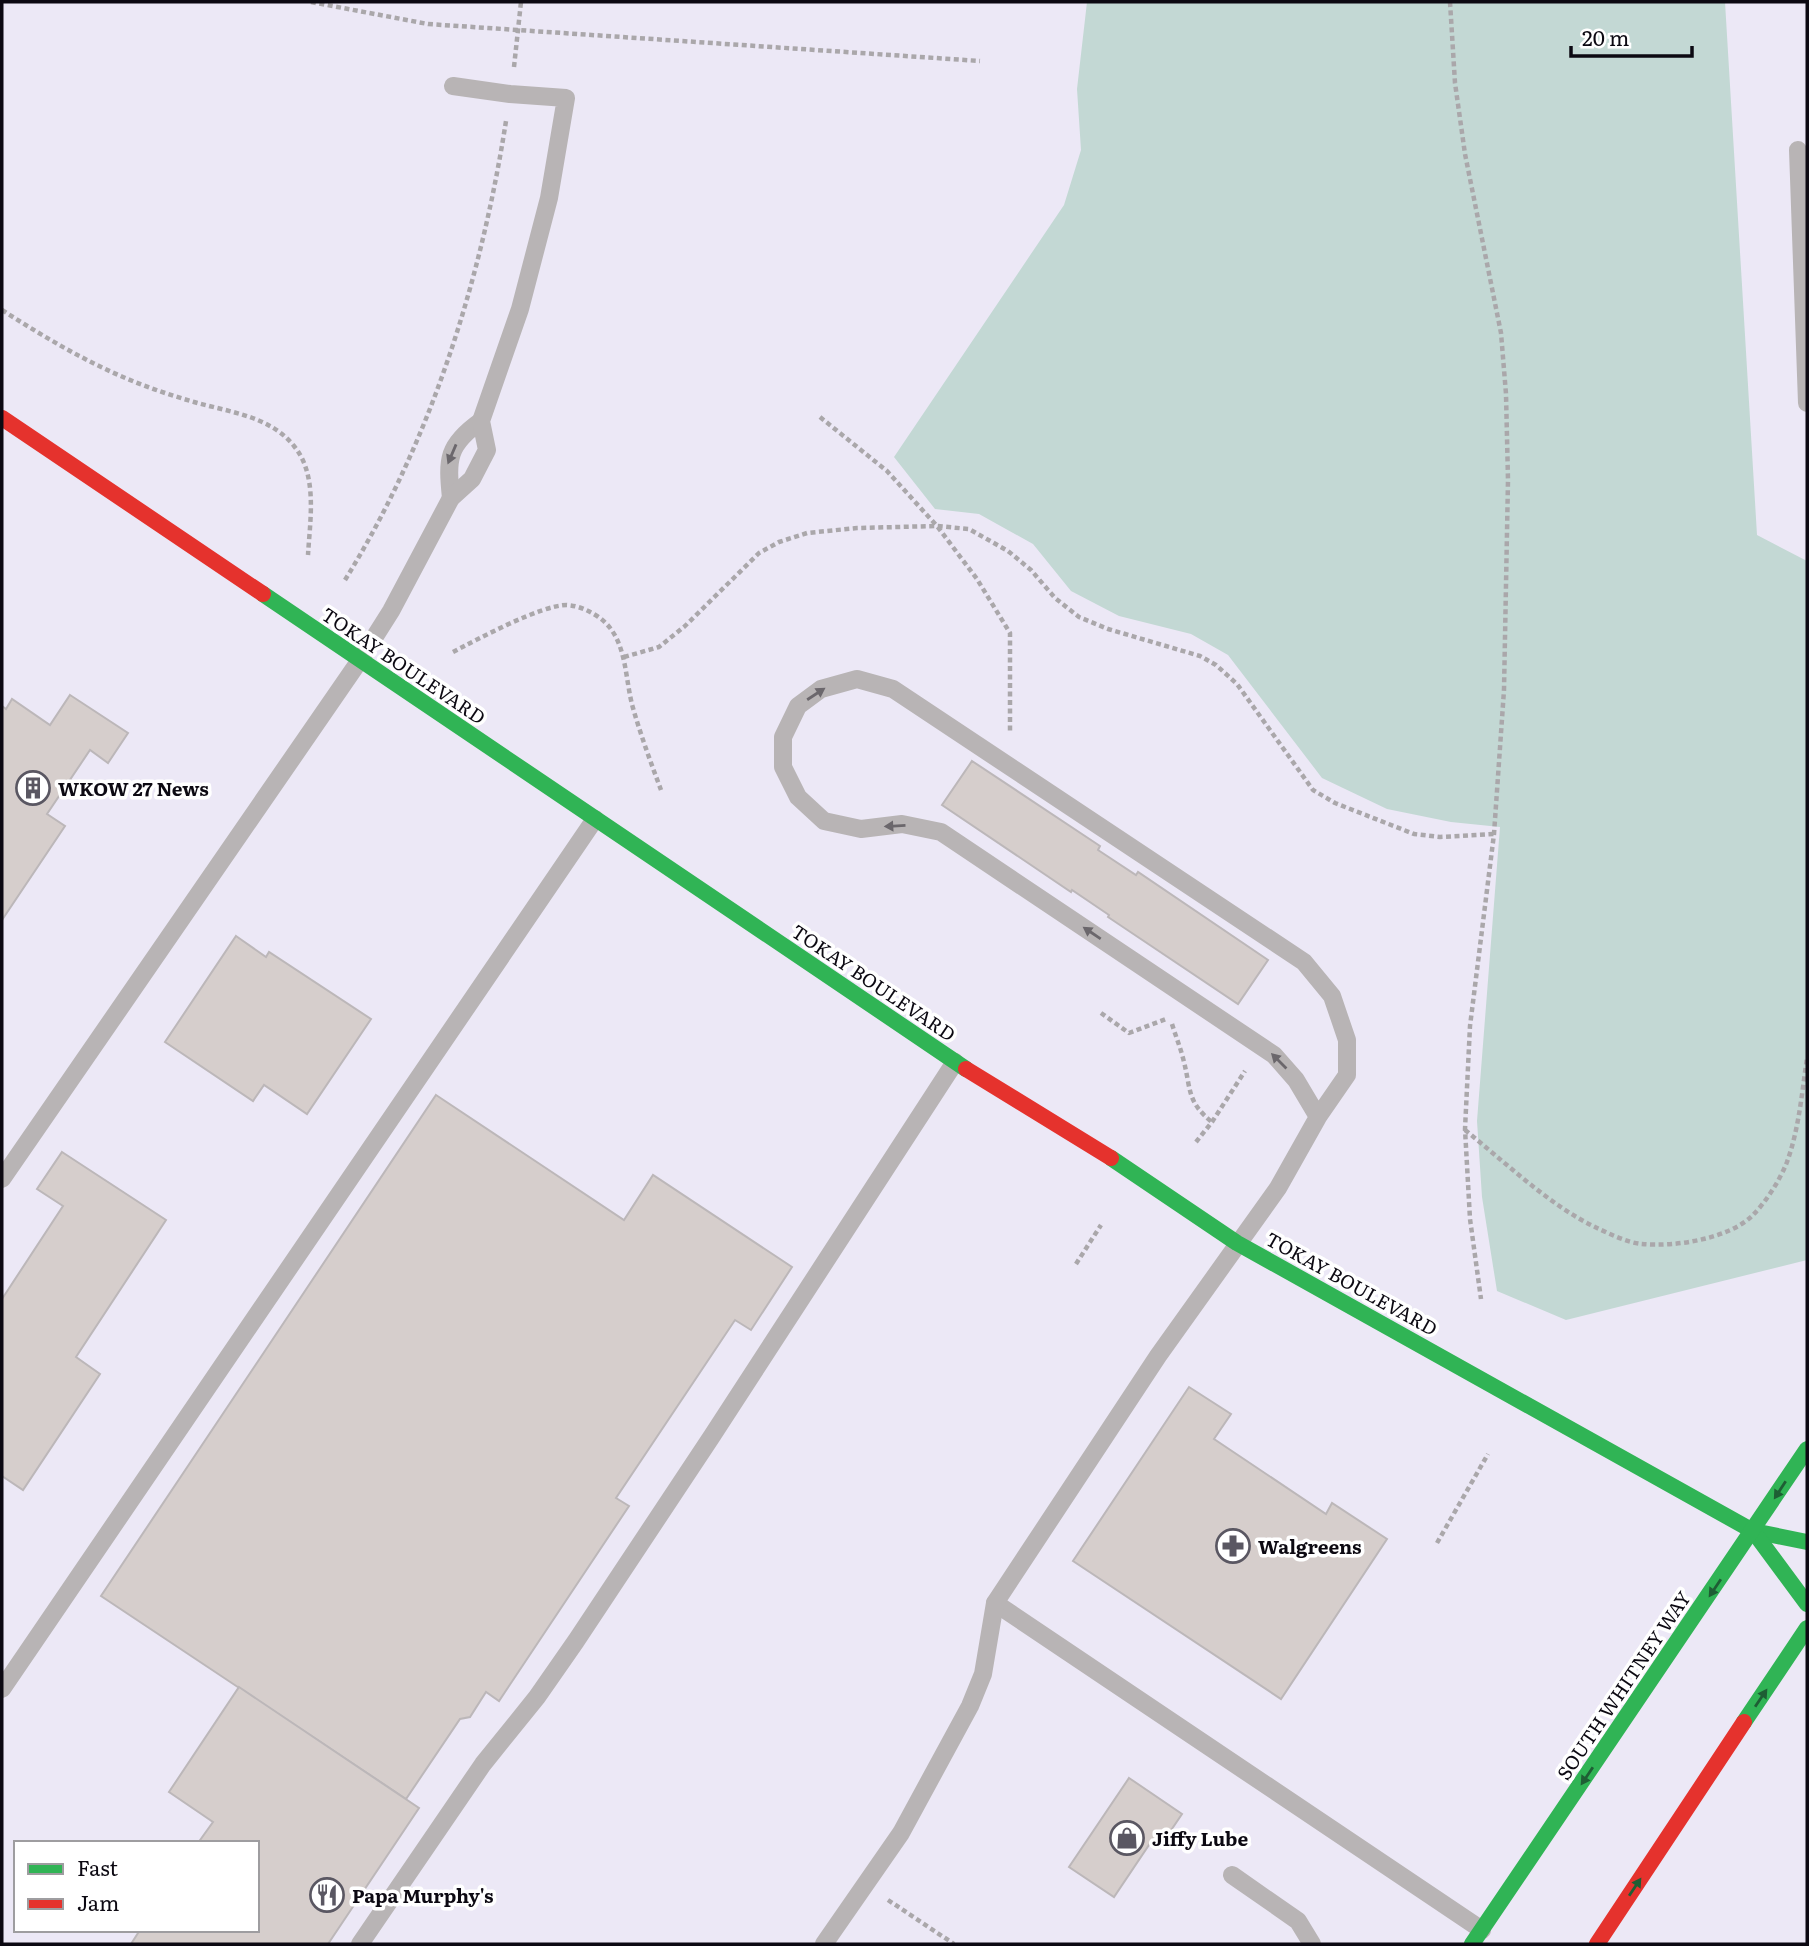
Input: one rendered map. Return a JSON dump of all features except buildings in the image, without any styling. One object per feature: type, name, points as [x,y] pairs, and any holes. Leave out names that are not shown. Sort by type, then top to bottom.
[{"type":"street","name":"TOKAY BOULEVARD","points":[[2,418],[955,1062],[1142,1177],[1237,1243],[1754,1531],[1807,1542]]},
{"type":"street","name":"SOUTH WHITNEY WAY","points":[[1477,1937],[1807,1449]]},
{"type":"street","name":"TOKAY BOULEVARD","points":[[1754,1531],[1807,1604]]},
{"type":"street","points":[[1597,1944],[1807,1628]]},
{"type":"lane","points":[[2,1179],[360,660],[391,611],[451,498],[472,479],[487,450],[481,421],[520,309],[549,198],[566,98],[453,86]]},
{"type":"lane","points":[[1798,150],[1805,248],[1807,403]]},
{"type":"lane","points":[[451,498],[447,466],[460,436],[481,421]]},
{"type":"lane","points":[[824,1944],[901,1833],[970,1706],[983,1674],[995,1603],[1152,1366],[1278,1188],[1318,1117],[1347,1075],[1347,1040],[1332,996],[1304,962],[893,689],[858,679],[821,689],[798,706],[783,737],[783,767],[798,797],[824,821],[861,829],[902,824],[941,832],[1274,1055],[1296,1080],[1318,1117]]},
{"type":"lane","points":[[2,1689],[595,819]]},
{"type":"lane","points":[[360,1944],[484,1764],[537,1697],[576,1641],[955,1062]]},
{"type":"lane","points":[[995,1603],[1477,1937]]},
{"type":"lane","points":[[1232,1875],[1298,1921],[1312,1944]]},
{"type":"path","points":[[311,2],[428,24],[980,61]]},
{"type":"path","points":[[345,580],[367,544],[405,467],[465,310],[489,213],[510,94],[522,2]]},
{"type":"path","points":[[1450,2],[1455,83],[1465,154],[1501,333],[1506,394],[1508,480],[1504,690],[1494,834],[1470,1026],[1465,1129],[1470,1219],[1481,1299]]},
{"type":"path","points":[[2,310],[73,353],[121,376],[162,392],[255,419],[275,428],[295,447],[307,470],[311,507],[308,555]]},
{"type":"path","points":[[820,417],[887,471],[937,526],[977,579],[1010,633],[1008,765]]},
{"type":"path","points":[[624,657],[659,646],[685,626],[759,553],[779,542],[820,532],[857,528],[937,526],[969,529],[1008,551],[1031,569],[1055,598],[1079,617],[1108,629],[1200,656],[1216,665],[1237,684],[1314,790],[1335,803],[1414,834],[1440,837],[1494,834]]},
{"type":"path","points":[[453,652],[501,628],[565,605],[584,608],[607,622],[624,657],[632,706],[661,790]]},
{"type":"path","points":[[1101,1013],[1129,1033],[1170,1017],[1185,1066],[1188,1088],[1199,1112],[1212,1122]]},
{"type":"path","points":[[1196,1142],[1261,1046]]},
{"type":"path","points":[[1465,1129],[1550,1198],[1595,1227],[1640,1244],[1686,1243],[1720,1235],[1752,1217],[1772,1190],[1786,1163],[1797,1121],[1807,1058]]},
{"type":"path","points":[[1076,1264],[1101,1225]]},
{"type":"path","points":[[1437,1543],[1488,1454]]},
{"type":"path","points":[[865,1885],[954,1944]]},
{"type":"shaded area","points":[[1087,2],[1725,2],[1757,535],[1807,561],[1807,1260],[1566,1320],[1497,1291],[1482,1197],[1477,1121],[1500,827],[1451,822],[1387,809],[1322,778],[1228,655],[1191,634],[1119,616],[1071,591],[1033,544],[979,514],[935,509],[894,457],[1064,205],[1081,150],[1077,89]]},
{"type":"traffic: fast","points":[[263,594],[966,1069]]},
{"type":"traffic: fast","points":[[1111,1158],[1237,1243],[1753,1531],[1807,1542]]},
{"type":"traffic: fast","points":[[1472,1944],[1807,1449]]},
{"type":"traffic: fast","points":[[1753,1531],[1807,1604]]},
{"type":"traffic: fast","points":[[1744,1722],[1807,1628]]},
{"type":"traffic: jam","points":[[2,418],[263,594]]},
{"type":"traffic: jam","points":[[966,1069],[1111,1158]]},
{"type":"traffic: jam","points":[[1597,1944],[1744,1722]]},
{"type":"place","name":"WKOW 27 News","points":[[33,788]]},
{"type":"place","name":"Walgreens","points":[[1233,1546]]},
{"type":"place","name":"Jiffy Lube","points":[[1127,1838]]},
{"type":"place","name":"Papa Murphy's","points":[[327,1895]]}]
